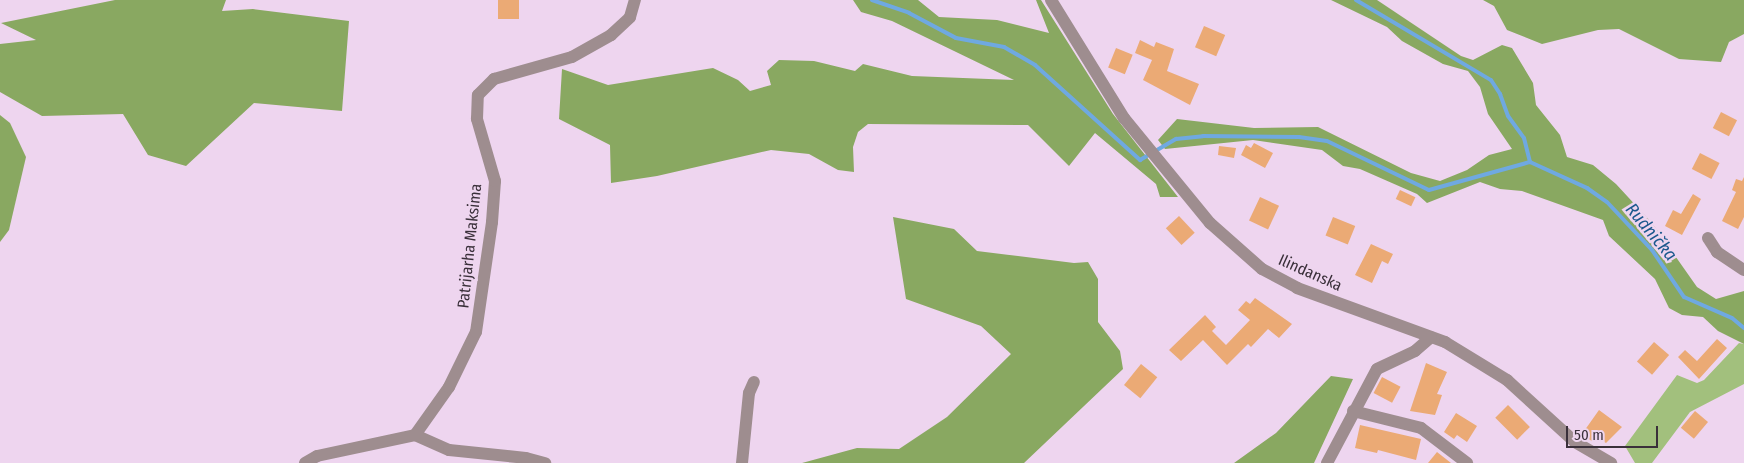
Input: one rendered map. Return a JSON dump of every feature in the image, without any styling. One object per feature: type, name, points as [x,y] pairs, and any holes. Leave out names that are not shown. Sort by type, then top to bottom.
[{"type":"street","name":"Patrijarha Maksima","points":[[415,435],[449,388],[476,332],[495,181],[477,119],[478,95],[494,79],[572,57],[612,35],[630,17],[635,0]]},
{"type":"street","name":"Ilindanska","points":[[1051,0],[1124,118],[1210,223],[1262,269],[1297,288],[1431,337],[1507,380],[1575,442],[1611,463]]},
{"type":"street","points":[[1708,238],[1717,252],[1744,269]]},
{"type":"street","points":[[1327,463],[1377,369],[1415,351],[1431,337]]},
{"type":"street","points":[[742,463],[749,394],[754,382]]},
{"type":"street","points":[[1353,411],[1421,428],[1467,463]]},
{"type":"street","points":[[305,463],[317,456],[415,435],[449,450],[526,458],[545,463]]},
{"type":"green space","points":[[115,0],[226,0],[222,11],[253,9],[349,21],[342,111],[254,103],[186,166],[148,155],[123,114],[42,116],[0,92],[0,44],[36,40],[1,23]]},
{"type":"green space","points":[[853,0],[918,0],[939,17],[997,20],[1049,33],[1036,0],[1041,0],[1113,114],[1178,197],[1160,197],[1156,184],[1095,133],[1069,166],[1028,125],[868,124],[858,132],[853,147],[854,172],[838,170],[809,154],[771,150],[657,176],[611,183],[610,145],[559,119],[562,69],[608,85],[713,68],[738,80],[750,91],[771,85],[767,71],[779,60],[814,61],[855,71],[863,64],[912,76],[1014,80],[892,21],[861,12]]},
{"type":"green space","points":[[1331,0],[1377,0],[1461,56],[1473,60],[1502,45],[1512,48],[1533,83],[1536,105],[1560,135],[1567,157],[1593,165],[1616,184],[1652,223],[1697,287],[1716,299],[1744,291],[1744,344],[1718,331],[1703,317],[1682,315],[1669,308],[1655,279],[1609,236],[1603,220],[1522,191],[1500,189],[1480,182],[1427,203],[1417,194],[1360,169],[1343,166],[1322,150],[1253,140],[1165,149],[1158,140],[1177,119],[1254,128],[1318,127],[1411,173],[1440,181],[1467,170],[1489,155],[1512,149],[1488,114],[1480,87],[1468,71],[1443,64],[1402,41],[1387,27]]},
{"type":"green space","points":[[1483,0],[1744,0],[1744,34],[1729,42],[1721,62],[1679,59],[1619,29],[1598,30],[1542,44],[1507,30],[1494,6]]},
{"type":"green space","points":[[0,115],[10,123],[26,157],[9,230],[0,242]]},
{"type":"green space","points":[[893,217],[954,229],[977,251],[1074,263],[1088,262],[1098,279],[1098,322],[1120,351],[1123,369],[1024,463],[802,463],[857,448],[899,449],[947,417],[1011,354],[981,326],[906,299]]},
{"type":"green space","points":[[1739,343],[1744,344],[1744,384],[1690,412],[1652,463],[1635,463],[1625,446],[1677,375],[1697,383],[1704,380]]},
{"type":"green space","points":[[1331,376],[1353,379],[1314,463],[1234,463],[1276,433]]},
{"type":"building","points":[[498,0],[519,0],[519,19],[498,19]]},
{"type":"building","points":[[1204,26],[1225,35],[1216,56],[1195,47]]},
{"type":"building","points":[[1140,40],[1154,47],[1156,42],[1174,49],[1167,71],[1199,84],[1190,105],[1143,80],[1152,60],[1135,53]]},
{"type":"building","points":[[1116,48],[1133,55],[1125,74],[1108,67]]},
{"type":"building","points":[[1721,112],[1737,120],[1729,136],[1713,128]]},
{"type":"building","points":[[1254,143],[1273,153],[1265,168],[1241,155],[1246,145],[1251,148]]},
{"type":"building","points":[[1219,146],[1236,148],[1234,158],[1218,155]]},
{"type":"building","points":[[1700,153],[1720,163],[1711,179],[1692,169]]},
{"type":"building","points":[[1744,177],[1744,217],[1738,229],[1722,221],[1736,192],[1732,190],[1736,179],[1742,181]]},
{"type":"building","points":[[1400,190],[1415,197],[1411,206],[1396,199]]},
{"type":"building","points":[[1693,194],[1701,199],[1682,235],[1665,226],[1673,210],[1681,214]]},
{"type":"building","points":[[1260,197],[1279,206],[1268,229],[1249,221]]},
{"type":"building","points":[[1179,216],[1195,233],[1182,245],[1166,228]]},
{"type":"building","points":[[1333,217],[1355,226],[1348,245],[1326,236]]},
{"type":"building","points":[[1371,244],[1393,254],[1388,264],[1382,261],[1372,283],[1355,275]]},
{"type":"building","points":[[1255,298],[1292,324],[1279,338],[1268,329],[1251,347],[1248,344],[1227,365],[1203,340],[1181,361],[1169,350],[1205,315],[1216,327],[1212,331],[1226,345],[1250,320],[1238,310],[1246,301],[1250,304]]},
{"type":"building","points":[[1717,339],[1727,348],[1699,379],[1678,357],[1685,350],[1697,361]]},
{"type":"building","points":[[1654,342],[1669,355],[1652,375],[1637,362]]},
{"type":"building","points":[[1426,363],[1447,372],[1437,394],[1442,395],[1435,415],[1410,411]]},
{"type":"building","points":[[1141,364],[1157,377],[1140,398],[1124,385]]},
{"type":"building","points":[[1382,377],[1401,387],[1392,403],[1374,393]]},
{"type":"building","points":[[1508,405],[1530,427],[1517,440],[1495,418]]},
{"type":"building","points":[[1599,410],[1622,427],[1606,443],[1597,437],[1593,442],[1582,434]]},
{"type":"building","points":[[1695,411],[1708,422],[1694,439],[1681,428]]},
{"type":"building","points":[[1456,413],[1477,426],[1467,442],[1457,435],[1454,439],[1444,432]]},
{"type":"building","points":[[1360,425],[1421,439],[1416,460],[1378,450],[1377,453],[1355,448]]},
{"type":"building","points":[[1437,452],[1451,463],[1428,463]]},
{"type":"waterway","points":[[872,0],[909,13],[956,38],[1004,47],[1035,65],[1140,160],[1176,139],[1203,136],[1299,137],[1327,141],[1429,190],[1530,162]]},
{"type":"waterway","points":[[1356,0],[1491,80],[1500,94],[1508,116],[1524,138],[1530,162]]},
{"type":"waterway","name":"Rudnička","points":[[1530,162],[1587,188],[1607,202],[1652,250],[1684,297],[1732,318],[1744,328]]}]
